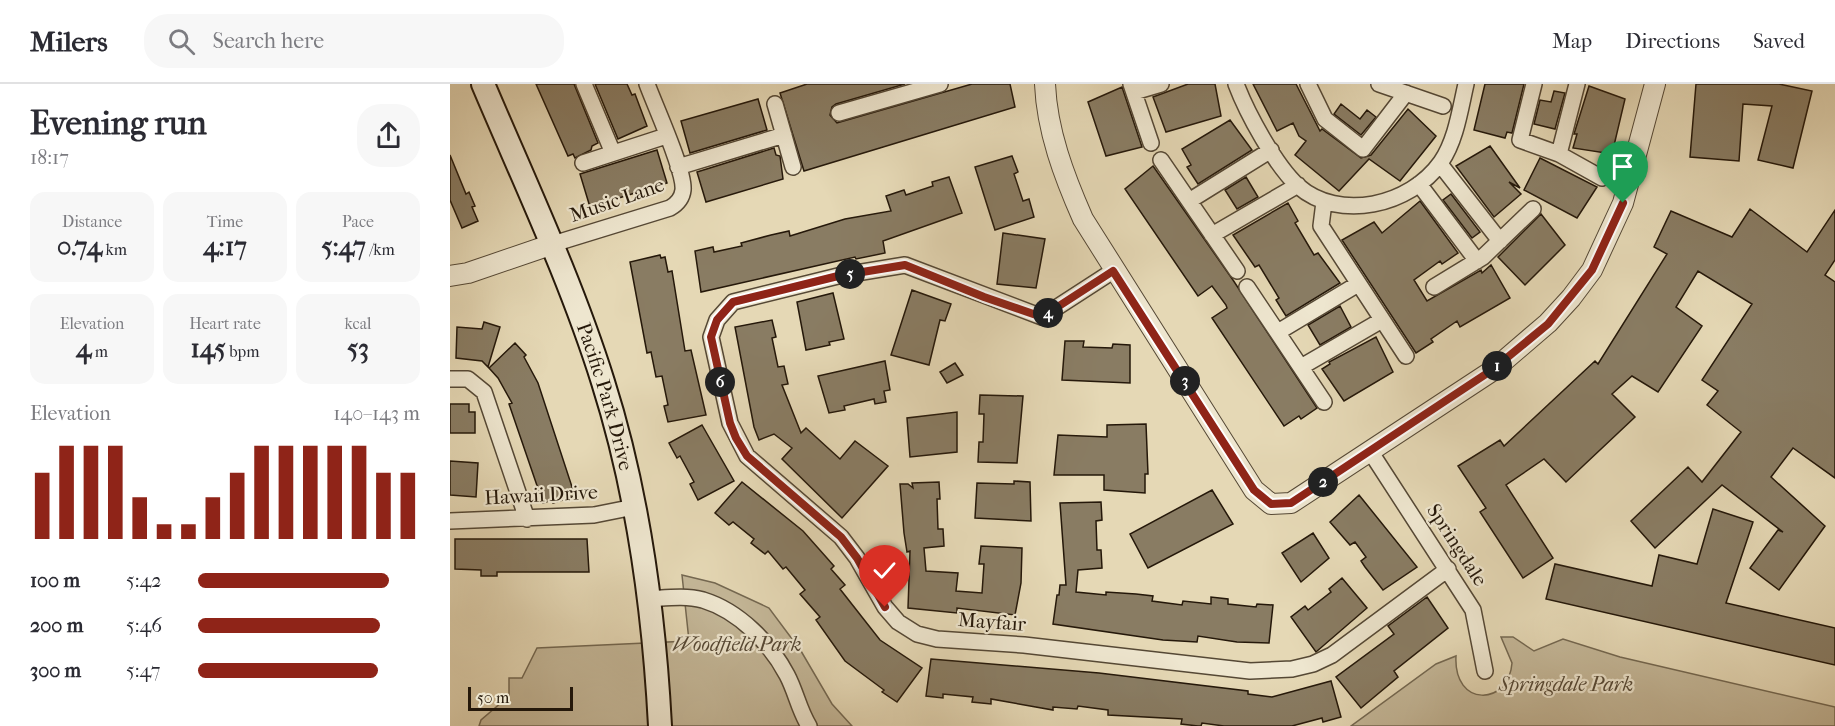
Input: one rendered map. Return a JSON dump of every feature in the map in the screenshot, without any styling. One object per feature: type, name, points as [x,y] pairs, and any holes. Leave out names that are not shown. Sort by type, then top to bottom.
[{"type":"main road","name":"Pacific Park Drive","points":[[483,84],[553,244],[603,382],[634,507],[649,608],[660,726]]},
{"type":"street","points":[[584,84],[613,153]]},
{"type":"street","name":"Music Lane","points":[[553,244],[677,204],[684,188],[647,84]]},
{"type":"street","points":[[839,113],[922,86],[940,84]]},
{"type":"street","points":[[1045,84],[1053,132],[1066,180],[1083,219],[1113,271],[1254,490],[1271,504],[1291,503],[1370,452],[1492,370],[1548,324],[1592,270],[1623,203],[1655,84]]},
{"type":"street","points":[[1151,142],[1132,88],[1161,84]]},
{"type":"street","points":[[1236,84],[1244,103],[1271,150],[1298,186],[1324,202],[1348,207],[1370,206],[1395,197],[1419,184],[1440,164],[1452,141],[1466,84]]},
{"type":"street","points":[[1308,84],[1325,119],[1363,149],[1406,93]]},
{"type":"street","points":[[1379,84],[1443,106]]},
{"type":"street","points":[[1534,84],[1520,140],[1559,154],[1602,178]]},
{"type":"street","points":[[1559,154],[1577,84]]},
{"type":"street","points":[[775,104],[793,167]]},
{"type":"street","points":[[678,167],[784,135]]},
{"type":"street","points":[[583,163],[666,136]]},
{"type":"street","points":[[1189,201],[1271,150]]},
{"type":"street","points":[[1161,160],[1237,271]]},
{"type":"street","points":[[1440,164],[1500,241]]},
{"type":"street","points":[[1419,184],[1477,261]]},
{"type":"street","points":[[1212,235],[1298,186]]},
{"type":"street","points":[[1324,202],[1321,226],[1406,356]]},
{"type":"street","points":[[1434,287],[1477,261],[1533,209]]},
{"type":"street","points":[[450,276],[468,273],[553,244]]},
{"type":"street","name":"Mayfair","points":[[1113,271],[1042,317],[984,297],[905,265],[838,276],[733,302],[717,320],[711,337],[730,423],[736,438],[747,456],[841,537],[857,558],[885,607],[898,622],[917,634],[937,639],[1024,645],[1250,671],[1292,669],[1313,664],[1332,655],[1448,569]]},
{"type":"street","points":[[1278,332],[1358,284]]},
{"type":"street","points":[[1247,287],[1324,402]]},
{"type":"street","points":[[1301,367],[1382,320]]},
{"type":"street","points":[[450,379],[468,378],[484,392],[527,519]]},
{"type":"street","name":"Springdale","points":[[1370,452],[1473,609],[1485,670]]},
{"type":"street","name":"Hawaii Drive","points":[[450,521],[594,515],[634,507]]},
{"type":"street","points":[[649,608],[683,597],[704,600],[738,617],[765,643],[788,676],[801,713],[809,726]]},
{"type":"green space","name":"Woodfield Park","points":[[682,575],[715,583],[769,608],[801,651],[832,704],[852,726],[479,726],[481,720],[509,696],[509,678],[522,678],[537,648],[689,641]]},
{"type":"green space","name":"Springdale Park","points":[[1501,637],[1513,637],[1534,651],[1563,639],[1620,657],[1835,707],[1835,726],[1351,726],[1436,664],[1456,656],[1457,673],[1463,685],[1472,692],[1482,695],[1492,693],[1502,687],[1509,677],[1512,663]]},
{"type":"building","points":[[536,84],[574,84],[598,143],[592,146],[591,150],[575,158],[573,154],[568,156]]},
{"type":"building","points":[[595,84],[627,84],[632,95],[635,94],[647,126],[618,139]]},
{"type":"building","points":[[807,84],[905,84],[836,104],[832,107],[830,115],[837,123],[972,84],[1010,84],[1015,107],[804,171],[780,93]]},
{"type":"building","points":[[1188,84],[1215,84],[1221,116],[1166,132],[1153,97]]},
{"type":"building","points":[[1253,84],[1296,84],[1320,131],[1322,129],[1361,158],[1371,155],[1408,109],[1436,136],[1400,181],[1369,159],[1339,191],[1295,155],[1306,141],[1299,136],[1293,123],[1277,131]]},
{"type":"building","points":[[1485,84],[1524,84],[1512,133],[1507,132],[1505,138],[1474,130]]},
{"type":"building","points":[[1696,84],[1779,84],[1812,91],[1793,168],[1758,160],[1772,106],[1743,104],[1739,161],[1690,157]]},
{"type":"building","points":[[1589,86],[1625,99],[1612,154],[1573,148],[1577,134],[1574,134]]},
{"type":"building","points":[[1122,87],[1142,147],[1106,156],[1088,102]]},
{"type":"building","points":[[1554,91],[1565,93],[1555,129],[1534,124],[1540,100],[1551,102]]},
{"type":"building","points":[[758,99],[767,130],[690,153],[681,121]]},
{"type":"building","points":[[1341,104],[1360,119],[1367,110],[1376,117],[1361,135],[1334,114]]},
{"type":"building","points":[[1230,120],[1252,150],[1198,184],[1187,167],[1191,165],[1182,149]]},
{"type":"building","points":[[1490,146],[1520,188],[1509,182],[1521,194],[1494,217],[1456,166]]},
{"type":"building","points":[[774,148],[776,155],[780,156],[783,179],[706,202],[697,172]]},
{"type":"building","points":[[657,150],[667,183],[590,207],[580,174]]},
{"type":"building","points":[[450,155],[466,194],[469,192],[475,206],[472,207],[478,221],[462,228],[450,200]]},
{"type":"building","points":[[1012,156],[1018,172],[1014,174],[1023,201],[1029,199],[1034,217],[995,230],[975,167]]},
{"type":"building","points":[[1540,158],[1597,187],[1577,218],[1524,190]]},
{"type":"building","points":[[1153,166],[1233,280],[1317,408],[1301,419],[1299,416],[1284,426],[1212,318],[1227,308],[1226,305],[1212,286],[1198,296],[1125,189]]},
{"type":"building","points":[[949,177],[962,213],[883,241],[885,253],[856,259],[855,257],[701,292],[695,251],[713,247],[714,252],[742,246],[741,243],[771,235],[789,231],[790,236],[845,219],[891,211],[886,196],[904,190],[906,195],[933,186],[932,182]]},
{"type":"building","points":[[1246,177],[1258,197],[1237,209],[1225,190]]},
{"type":"building","points":[[1451,194],[1480,232],[1472,238],[1443,200]]},
{"type":"building","points":[[1420,201],[1458,253],[1442,264],[1440,261],[1414,280],[1427,301],[1481,270],[1482,273],[1491,265],[1510,298],[1460,327],[1457,321],[1431,339],[1433,342],[1416,353],[1342,240],[1374,222],[1382,233]]},
{"type":"building","points":[[1288,203],[1298,221],[1295,223],[1314,255],[1318,253],[1340,283],[1286,316],[1276,300],[1279,298],[1259,265],[1255,267],[1233,235]]},
{"type":"building","points":[[1750,209],[1807,252],[1835,210],[1835,260],[1825,275],[1835,282],[1835,478],[1793,448],[1771,477],[1825,526],[1779,590],[1750,568],[1778,530],[1783,532],[1722,485],[1655,548],[1631,521],[1688,467],[1702,482],[1741,432],[1707,405],[1718,391],[1702,380],[1752,304],[1698,271],[1676,307],[1702,326],[1658,392],[1632,376],[1612,394],[1635,417],[1566,482],[1544,459],[1506,485],[1553,558],[1523,578],[1480,512],[1486,508],[1458,466],[1500,440],[1504,446],[1595,361],[1598,364],[1667,254],[1654,247],[1671,211],[1732,237]]},
{"type":"building","points":[[1541,214],[1565,245],[1525,285],[1498,257]]},
{"type":"building","points":[[1003,233],[1045,239],[1036,288],[997,284]]},
{"type":"building","points":[[660,255],[661,258],[665,257],[668,272],[672,271],[685,351],[691,350],[706,415],[668,422],[664,406],[668,405],[662,376],[656,377],[651,352],[647,353],[630,262]]},
{"type":"building","points":[[912,290],[951,304],[945,321],[940,320],[929,365],[891,355]]},
{"type":"building","points":[[833,293],[844,339],[829,342],[830,345],[806,350],[797,302]]},
{"type":"building","points":[[1340,306],[1351,327],[1320,345],[1308,325]]},
{"type":"building","points":[[772,320],[776,337],[772,338],[778,367],[784,366],[788,384],[782,385],[801,433],[806,428],[840,459],[855,441],[888,466],[842,518],[782,459],[792,448],[774,434],[759,440],[754,427],[735,327]]},
{"type":"building","points":[[484,322],[500,327],[488,367],[482,361],[456,358],[457,327],[482,329]]},
{"type":"building","points":[[1376,337],[1393,372],[1344,401],[1322,369],[1330,364],[1329,362]]},
{"type":"building","points":[[1065,341],[1084,341],[1083,347],[1112,348],[1113,344],[1130,345],[1130,383],[1062,380]]},
{"type":"building","points":[[515,343],[526,355],[524,357],[538,383],[575,496],[553,503],[552,500],[543,503],[509,404],[512,403],[498,378],[489,368]]},
{"type":"building","points":[[885,361],[890,390],[884,391],[886,402],[875,404],[874,399],[844,406],[845,410],[829,413],[818,376]]},
{"type":"building","points":[[955,363],[963,375],[947,383],[940,372]]},
{"type":"building","points":[[980,395],[1023,396],[1017,463],[978,462],[979,442],[983,442],[984,414],[979,414]]},
{"type":"building","points":[[450,404],[469,404],[469,412],[475,412],[475,433],[450,433]]},
{"type":"building","points":[[957,412],[957,452],[910,457],[907,418]]},
{"type":"building","points":[[1146,424],[1148,474],[1145,474],[1145,493],[1104,490],[1104,475],[1054,475],[1058,435],[1107,437],[1107,425]]},
{"type":"building","points":[[702,425],[734,481],[698,500],[690,484],[694,482],[680,456],[677,458],[669,443]]},
{"type":"building","points":[[450,461],[478,463],[476,497],[450,495]]},
{"type":"building","points":[[1014,481],[1030,482],[1031,521],[975,518],[977,483],[1014,484]]},
{"type":"building","points":[[742,482],[803,531],[834,566],[831,569],[845,585],[840,589],[880,640],[922,668],[897,702],[845,661],[816,620],[820,617],[800,594],[805,590],[786,567],[783,569],[768,551],[765,554],[751,543],[754,539],[733,522],[729,525],[715,513]]},
{"type":"building","points":[[939,482],[938,529],[943,529],[944,546],[924,548],[926,571],[958,573],[956,591],[982,593],[984,564],[979,564],[981,546],[1022,548],[1021,583],[1015,615],[957,608],[957,613],[908,608],[910,551],[907,552],[904,533],[900,484],[908,484],[913,488],[912,483]]},
{"type":"building","points":[[1212,490],[1233,524],[1148,568],[1130,534]]},
{"type":"building","points":[[1359,495],[1417,567],[1383,590],[1361,561],[1366,557],[1355,542],[1350,545],[1330,522]]},
{"type":"building","points":[[1101,502],[1102,520],[1096,521],[1097,550],[1101,550],[1102,568],[1078,570],[1076,592],[1153,596],[1152,601],[1182,605],[1183,601],[1211,604],[1211,597],[1228,599],[1228,604],[1256,607],[1257,604],[1273,605],[1269,643],[1237,642],[1198,636],[1197,642],[1163,640],[1053,624],[1060,585],[1066,585],[1060,503]]},
{"type":"building","points":[[1713,509],[1753,522],[1726,603],[1835,628],[1835,665],[1546,599],[1555,564],[1652,586],[1659,555],[1697,564]]},
{"type":"building","points":[[1313,533],[1329,558],[1301,582],[1282,553]]},
{"type":"building","points":[[455,539],[587,539],[589,572],[497,572],[497,576],[481,576],[481,570],[455,569]]},
{"type":"building","points":[[1342,578],[1367,608],[1316,652],[1291,617],[1305,606],[1308,610],[1331,592],[1329,589]]},
{"type":"building","points":[[1427,597],[1448,628],[1394,671],[1398,677],[1361,708],[1336,677],[1394,634],[1388,626]]},
{"type":"building","points":[[931,659],[1099,673],[1248,691],[1248,694],[1272,697],[1331,681],[1341,717],[1323,722],[1322,718],[1292,726],[1224,726],[1202,723],[1198,726],[1181,724],[1182,719],[1108,715],[1108,710],[1078,706],[1077,709],[1053,707],[1053,710],[991,699],[991,704],[972,702],[973,697],[943,694],[943,698],[926,696]]},
{"type":"route","points":[[885,607],[857,558],[841,537],[747,456],[736,438],[730,423],[711,337],[717,320],[733,302],[838,276],[905,265],[984,297],[1042,317],[1113,271],[1254,490],[1271,504],[1291,503],[1492,370],[1548,324],[1592,270],[1623,203]]}]
